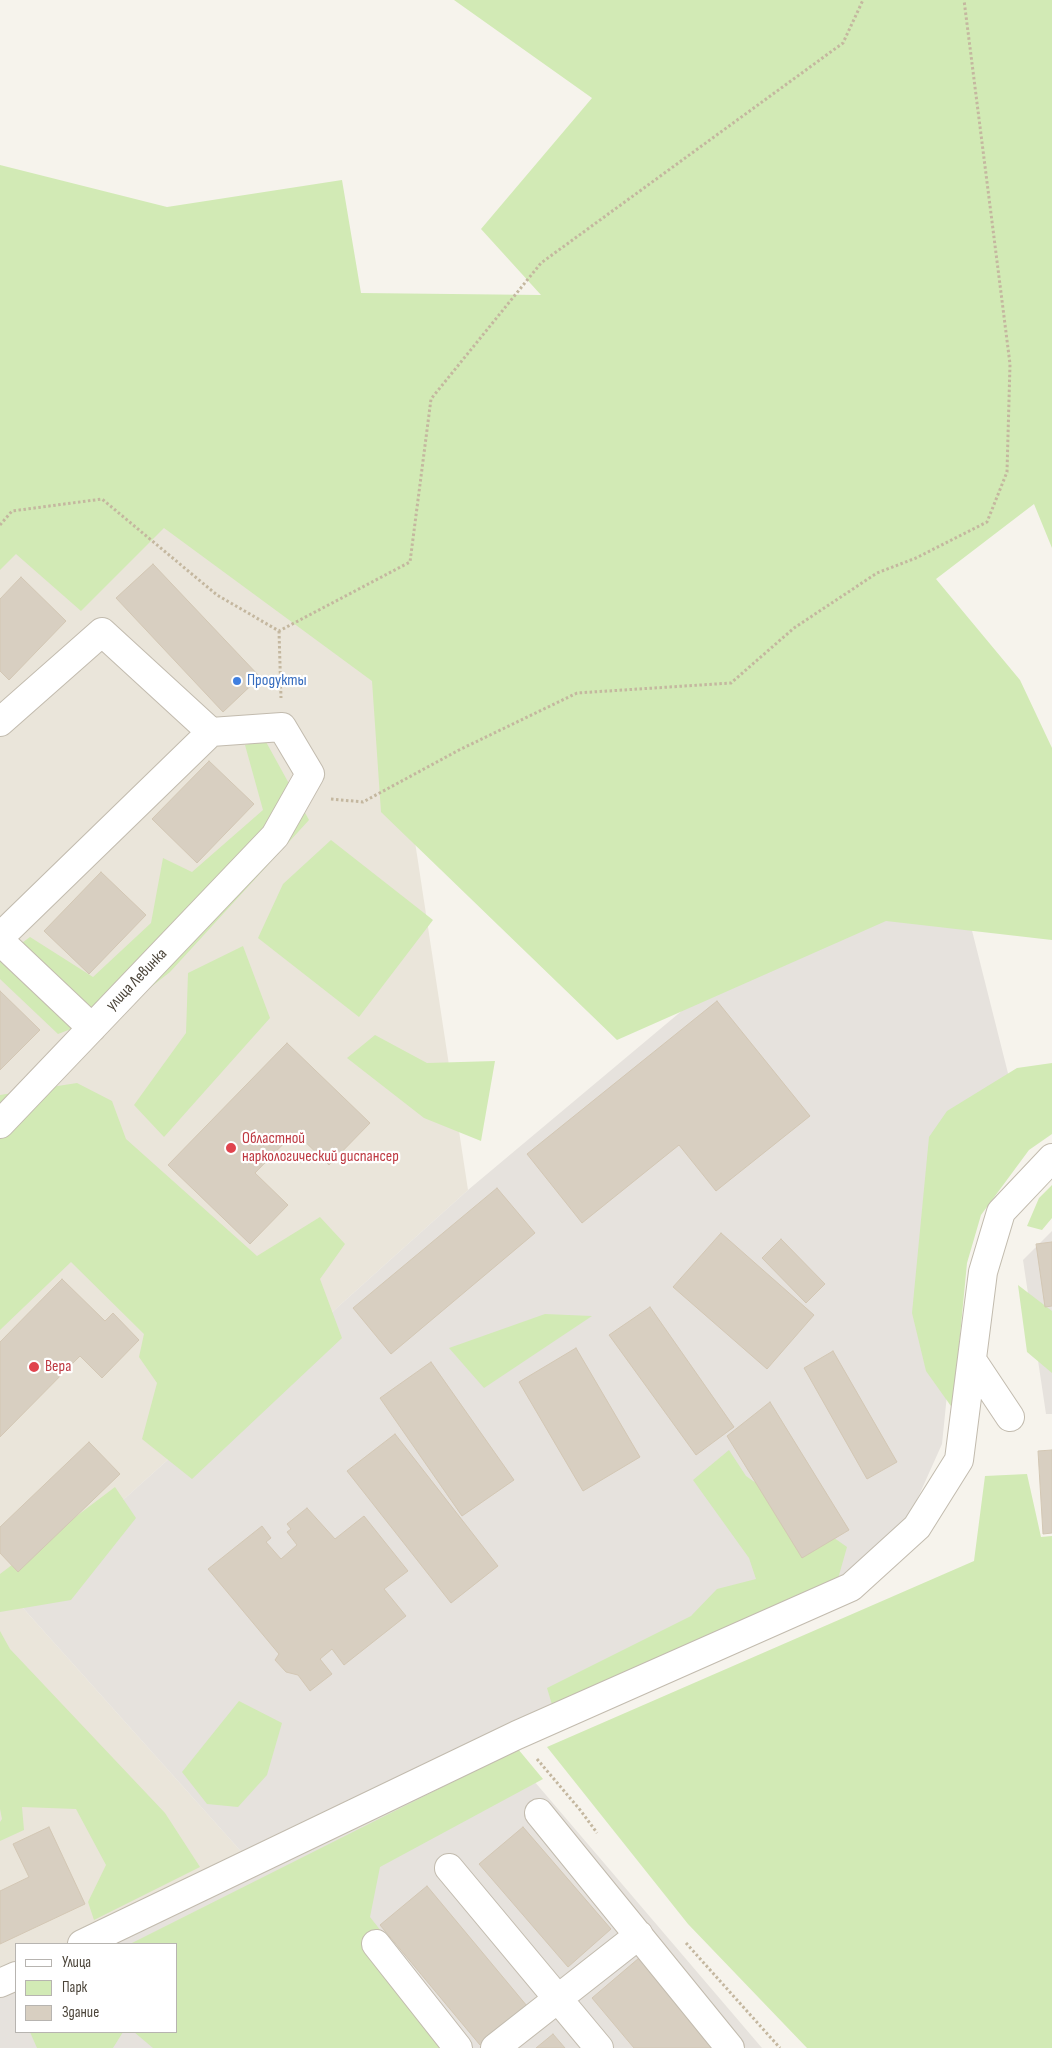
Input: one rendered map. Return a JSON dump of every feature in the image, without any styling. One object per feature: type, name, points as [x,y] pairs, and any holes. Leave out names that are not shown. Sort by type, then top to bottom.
[{"type":"street","points":[[2,717],[102,632],[211,732]]},
{"type":"street","name":"улица Левинка","points":[[0,1124],[274,836],[310,774],[282,726]]},
{"type":"street","points":[[0,937],[211,732],[282,726]]},
{"type":"street","points":[[0,941],[92,1028]]},
{"type":"street","points":[[84,1943],[517,1735],[851,1587],[918,1526],[959,1460],[983,1272],[1001,1212],[1052,1158]]},
{"type":"street","points":[[972,1360],[1010,1417]]},
{"type":"street","points":[[539,1813],[730,2048]]},
{"type":"street","points":[[449,1868],[600,2048]]},
{"type":"street","points":[[495,2048],[639,1935]]},
{"type":"street","points":[[376,1944],[458,2048]]},
{"type":"street","points":[[0,1983],[15,1976]]},
{"type":"path","points":[[279,631],[410,562],[431,399],[541,262],[844,43],[863,0]]},
{"type":"path","points":[[298,796],[363,802],[459,750],[577,693],[731,683],[794,628],[877,573],[916,558],[987,522],[1007,472],[1010,364],[964,0]]},
{"type":"path","points":[[0,525],[12,511],[102,498],[217,595],[279,631]]},
{"type":"path","points":[[279,631],[282,726]]},
{"type":"path","points":[[517,1735],[598,1834]]},
{"type":"path","points":[[680,1936],[780,2048]]},
{"type":"shaded area","points":[[108,376],[372,641],[410,809],[468,1190],[14,1598],[246,1857],[67,1943],[15,1943],[15,1968],[0,1975],[0,486]]},
{"type":"shaded area","points":[[962,891],[1015,1101],[969,1177],[942,1444],[890,1560],[499,1740],[762,2048],[0,2048],[0,1975],[15,1968],[15,2033],[178,2033],[178,1943],[67,1943],[246,1857],[14,1598],[468,1190],[721,978]]},
{"type":"shaded area","points":[[1052,1231],[1052,1414],[1046,1414],[1023,1260]]},
{"type":"green space","points":[[454,0],[1052,0],[1052,548],[1034,504],[936,579],[1020,680],[1052,748],[1052,940],[886,921],[617,1040],[381,812],[372,681],[164,528],[81,611],[16,554],[0,570],[0,165],[167,207],[342,180],[361,293],[541,295],[481,229],[592,98]]},
{"type":"green space","points":[[265,740],[309,820],[170,972],[123,1009],[58,1034],[0,979],[0,959],[30,937],[93,977],[151,923],[163,858],[192,872],[263,810],[245,745]]},
{"type":"green space","points":[[331,840],[433,920],[359,1017],[258,938],[283,884]]},
{"type":"green space","points":[[243,946],[270,1018],[164,1137],[134,1105],[186,1033],[188,973]]},
{"type":"green space","points":[[375,1035],[427,1063],[495,1061],[481,1141],[424,1118],[347,1058]]},
{"type":"green space","points":[[1052,1063],[1052,1134],[1029,1150],[981,1215],[967,1263],[953,1409],[926,1371],[912,1313],[929,1137],[947,1111],[1017,1068]]},
{"type":"green space","points":[[77,1083],[112,1101],[126,1139],[257,1256],[320,1217],[345,1244],[320,1279],[342,1338],[192,1479],[142,1439],[157,1383],[139,1357],[144,1334],[71,1262],[0,1330],[0,1095]]},
{"type":"green space","points":[[1052,1185],[1052,1218],[1042,1230],[1027,1226],[1039,1198]]},
{"type":"green space","points":[[1018,1285],[1052,1311],[1052,1373],[1027,1352]]},
{"type":"green space","points":[[545,1314],[592,1316],[484,1388],[449,1348]]},
{"type":"green space","points":[[729,1450],[746,1476],[847,1547],[834,1593],[556,1718],[547,1688],[691,1616],[717,1589],[756,1579],[749,1558],[693,1480]]},
{"type":"green space","points":[[1027,1474],[1041,1537],[1052,1536],[1052,2048],[807,2048],[688,1924],[547,1747],[974,1561],[985,1476]]},
{"type":"green space","points":[[115,1487],[136,1518],[71,1600],[0,1612],[0,1574]]},
{"type":"green space","points":[[0,1631],[10,1649],[165,1813],[200,1867],[94,1920],[88,1902],[106,1865],[76,1809],[22,1807],[24,1830],[0,1841],[0,1822],[2,1819],[0,1809]]},
{"type":"green space","points":[[239,1701],[282,1723],[267,1775],[238,1807],[207,1804],[182,1772]]},
{"type":"green space","points":[[518,1749],[543,1779],[380,1867],[370,1917],[473,2048],[153,2048],[135,2033],[178,2033],[178,1943],[132,1943]]},
{"type":"green space","points":[[30,2033],[122,2033],[113,2048],[37,2048]]},
{"type":"building","points":[[153,564],[260,677],[223,712],[116,598]]},
{"type":"building","points":[[21,577],[66,621],[9,680],[0,671],[0,599]]},
{"type":"building","points":[[209,761],[254,804],[197,863],[152,819]]},
{"type":"building","points":[[101,872],[146,915],[89,974],[44,931]]},
{"type":"building","points":[[0,991],[40,1030],[0,1070]]},
{"type":"building","points":[[717,1001],[810,1116],[716,1191],[679,1145],[582,1223],[527,1154]]},
{"type":"building","name":"Областной наркологический диспансер","points":[[287,1043],[370,1123],[329,1165],[295,1132],[255,1173],[288,1205],[250,1244],[168,1165]]},
{"type":"building","points":[[497,1188],[535,1233],[391,1354],[353,1308]]},
{"type":"building","points":[[721,1233],[814,1315],[767,1369],[673,1287]]},
{"type":"building","points":[[781,1239],[825,1284],[806,1303],[762,1258]]},
{"type":"building","points":[[1052,1242],[1052,1306],[1045,1307],[1036,1244]]},
{"type":"building","name":"Вера","points":[[62,1279],[105,1321],[113,1313],[139,1340],[102,1378],[80,1356],[0,1437],[0,1342]]},
{"type":"building","points":[[650,1307],[734,1427],[696,1455],[609,1335]]},
{"type":"building","points":[[576,1348],[640,1457],[583,1491],[519,1382]]},
{"type":"building","points":[[833,1351],[897,1462],[867,1479],[804,1368]]},
{"type":"building","points":[[431,1362],[514,1480],[462,1516],[380,1398]]},
{"type":"building","points":[[770,1402],[849,1530],[802,1558],[727,1436]]},
{"type":"building","points":[[395,1434],[498,1566],[451,1603],[347,1471]]},
{"type":"building","points":[[89,1442],[120,1474],[18,1572],[0,1553],[0,1527]]},
{"type":"building","points":[[1052,1450],[1052,1533],[1043,1534],[1038,1451]]},
{"type":"building","points":[[307,1508],[335,1539],[364,1516],[408,1571],[384,1589],[406,1616],[344,1665],[332,1649],[320,1659],[332,1674],[310,1691],[298,1675],[286,1672],[275,1660],[279,1654],[208,1569],[262,1526],[271,1538],[266,1542],[281,1559],[297,1545],[287,1532],[291,1529],[287,1524]]},
{"type":"building","points":[[49,1827],[85,1904],[0,1944],[0,1891],[29,1877],[13,1844]]},
{"type":"building","points":[[523,1827],[611,1929],[568,1967],[479,1864]]},
{"type":"building","points":[[427,1886],[527,2006],[480,2045],[380,1925]]},
{"type":"building","points":[[639,1958],[715,2048],[634,2048],[592,1998]]},
{"type":"building","points":[[553,2034],[565,2048],[536,2048]]},
{"type":"place","name":"Продукты","points":[[237,681]]},
{"type":"place","name":"Областной наркологический диспансер","points":[[231,1148]]},
{"type":"place","name":"Вера","points":[[34,1367]]}]
